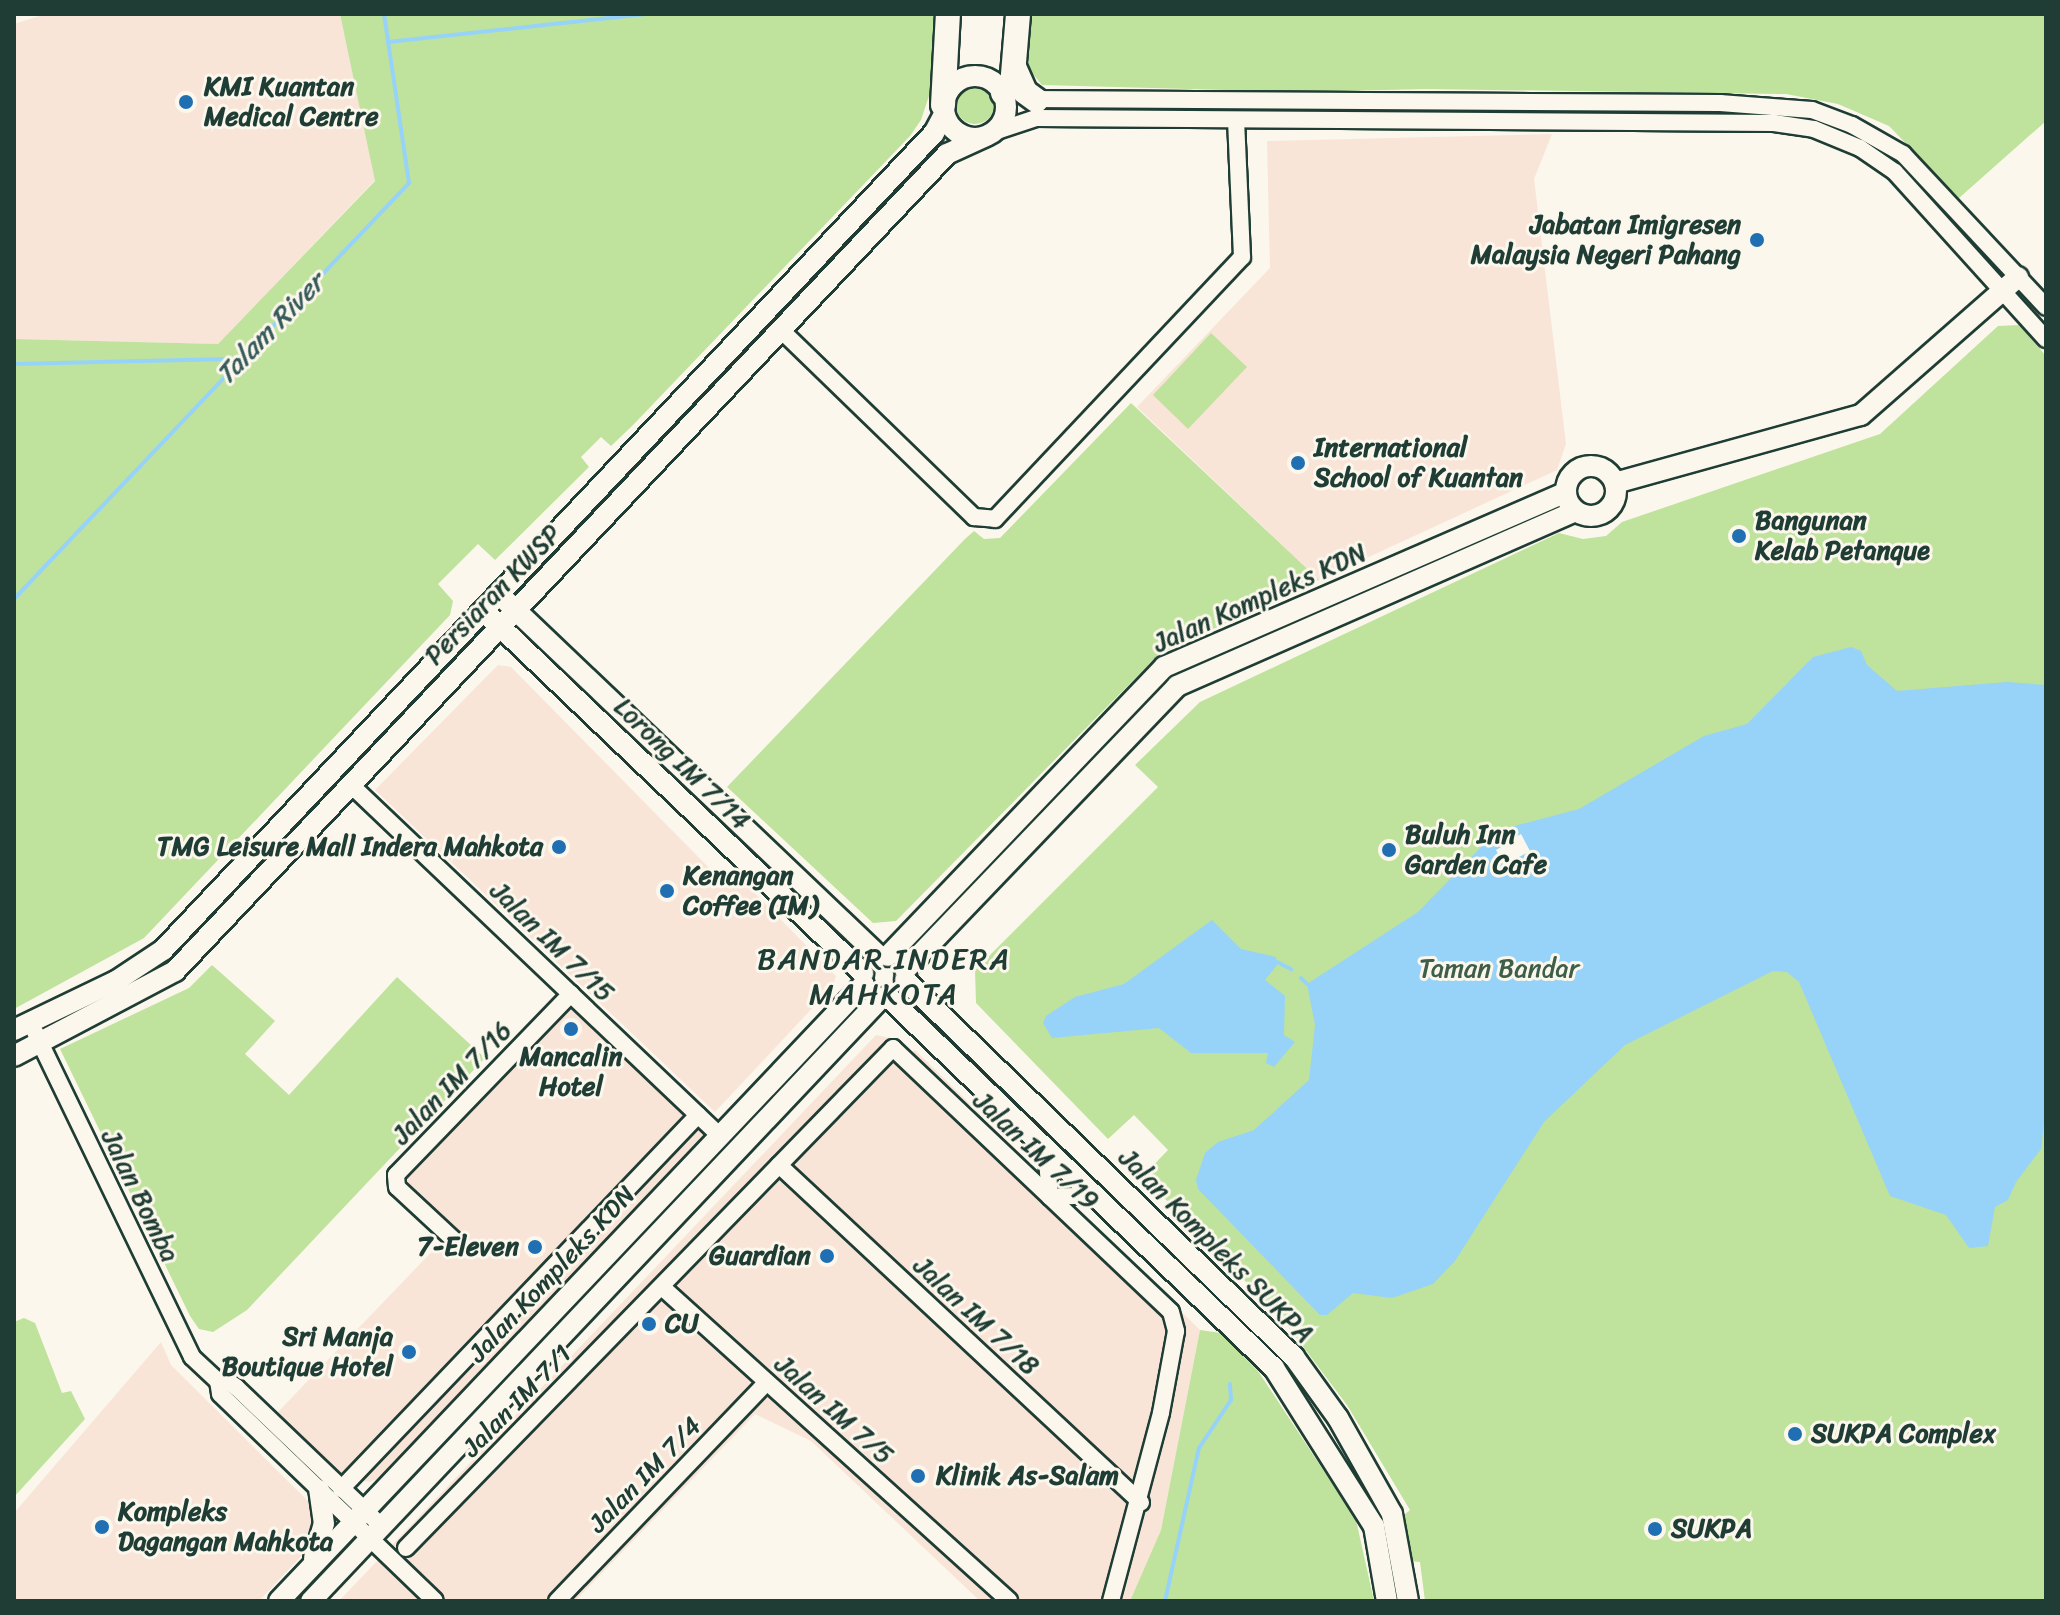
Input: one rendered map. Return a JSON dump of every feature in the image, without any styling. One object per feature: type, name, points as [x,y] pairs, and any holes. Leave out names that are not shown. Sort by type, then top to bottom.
[{"type":"main road","points":[[944,110],[948,14]]},
{"type":"main road","points":[[1004,95],[1012,86],[1018,14]]},
{"type":"main road","points":[[1014,67],[1025,92],[1036,100]]},
{"type":"street","name":"Persiaran KWSP","points":[[22,1027],[154,959],[934,133],[949,89],[965,77],[985,77],[1004,95]]},
{"type":"street","points":[[988,135],[1003,120],[1004,95],[1036,100],[1260,111],[1577,123],[1774,123],[1829,134],[1895,172],[2046,339]]},
{"type":"street","points":[[944,110],[956,132],[988,135],[1036,118],[1236,120],[1260,111],[1577,102],[1767,104],[1833,116],[1903,154],[2046,307]]},
{"type":"street","points":[[1577,102],[1577,123]]},
{"type":"street","points":[[781,330],[974,517],[995,519],[1242,257],[1236,120]]},
{"type":"street","name":"Persiaran KWSP","points":[[14,1056],[169,976],[953,148],[988,135]]},
{"type":"street","points":[[1615,483],[1861,415],[2018,277]]},
{"type":"street","points":[[748,331],[765,348]]},
{"type":"street","points":[[1587,467],[1601,468],[1615,483],[1608,510],[1596,516],[1571,502],[1570,478],[1587,467]]},
{"type":"street","name":"Jalan Kompleks KDN","points":[[279,1601],[884,956],[1164,667],[1571,502]]},
{"type":"street","name":"Jalan Kompleks KDN","points":[[311,1601],[1177,686],[1571,502]]},
{"type":"street","name":"Lorong IM 7/14","points":[[499,594],[905,975]]},
{"type":"street","name":"Lorong IM 7/14","points":[[484,611],[885,998]]},
{"type":"street","points":[[1164,667],[1177,686]]},
{"type":"street","points":[[349,751],[366,767]]},
{"type":"street","name":"Jalan IM 7/15","points":[[350,784],[719,1135]]},
{"type":"street","name":"Jalan Kompleks SUKPA","points":[[905,975],[1294,1357],[1338,1418],[1392,1514],[1408,1601]]},
{"type":"street","name":"Jalan IM 7/16","points":[[453,1239],[397,1187],[396,1175],[571,994]]},
{"type":"street","name":"Jalan Kompleks SUKPA","points":[[885,998],[1097,1195],[1274,1368],[1374,1526],[1387,1601]]},
{"type":"street","name":"Jalan Bomba","points":[[22,1027],[40,1044],[188,1351],[218,1381],[218,1392],[319,1490],[376,1532],[435,1601]]},
{"type":"street","name":"Jalan IM 7/19","points":[[662,1287],[893,1048],[1171,1312],[1176,1331],[1141,1502],[1111,1601]]},
{"type":"street","points":[[341,1489],[698,1115]]},
{"type":"street","points":[[1046,1148],[1050,1197],[1097,1195]]},
{"type":"street","name":"Jalan IM 7/18","points":[[779,1165],[1141,1502]]},
{"type":"street","name":"Jalan IM 7/5","points":[[662,1287],[1009,1601]]},
{"type":"street","name":"Jalan IM 7/1","points":[[406,1548],[662,1287]]},
{"type":"street","name":"Jalan Bomba","points":[[218,1381],[230,1381],[341,1489],[359,1517]]},
{"type":"street","name":"Jalan IM 7/4","points":[[557,1601],[767,1382]]},
{"type":"street","points":[[309,1569],[322,1536],[319,1490]]},
{"type":"shaded area","name":"KMI Kuantan Medical Centre","points":[[46,14],[340,14],[375,180],[218,344],[14,339],[14,24]]},
{"type":"shaded area","points":[[1552,134],[1534,179],[1566,444],[1557,470],[1319,580],[1137,407],[1270,268],[1267,141]]},
{"type":"shaded area","points":[[498,665],[511,667],[720,879],[745,883],[836,976],[833,986],[715,1112],[375,790]]},
{"type":"shaded area","points":[[557,992],[708,1134],[387,1475],[370,1482],[342,1476],[277,1413],[443,1240],[387,1185],[387,1172]]},
{"type":"shaded area","points":[[876,1035],[890,1038],[909,1056],[915,1050],[1200,1330],[1161,1530],[1130,1601],[980,1601],[811,1441],[755,1414],[575,1601],[339,1601]]},
{"type":"shaded area","points":[[161,1342],[171,1365],[314,1507],[318,1514],[307,1550],[259,1601],[14,1601],[14,1513]]},
{"type":"green space","points":[[340,14],[942,14],[935,78],[921,120],[910,136],[633,425],[611,446],[601,437],[581,457],[589,467],[495,560],[478,544],[438,584],[453,601],[450,615],[144,938],[14,1009],[14,339],[218,344],[375,181]]},
{"type":"green space","points":[[1028,14],[2046,14],[2046,121],[1959,198],[1889,126],[1838,104],[1786,94],[1426,89],[1300,92],[1042,85],[1024,63]]},
{"type":"green space","points":[[975,86],[988,92],[994,105],[988,118],[975,124],[962,118],[956,105],[962,92]]},
{"type":"green space","name":"Taman Bandar","points":[[2019,325],[2046,356],[2046,1601],[1425,1601],[1420,1562],[1409,1561],[1403,1516],[1410,1510],[1347,1405],[1283,1320],[1143,1176],[1168,1150],[1134,1115],[1108,1139],[976,1003],[975,970],[1158,787],[1135,765],[1200,702],[1559,533],[1583,539],[1606,536],[1622,522],[1880,434],[1998,326]]},
{"type":"green space","points":[[1211,333],[1247,367],[1188,429],[1153,395]]},
{"type":"green space","points":[[1131,403],[1319,580],[1159,654],[896,921],[873,923],[727,787],[965,539],[974,531],[984,539],[1000,538]]},
{"type":"green space","points":[[212,965],[275,1021],[245,1054],[289,1095],[397,977],[485,1058],[247,1310],[213,1332],[199,1329],[190,1316],[60,1049],[189,988]]},
{"type":"green space","points":[[24,1318],[35,1323],[62,1393],[71,1391],[85,1419],[14,1497],[14,1322]]},
{"type":"green space","points":[[1200,1330],[1221,1333],[1258,1371],[1356,1520],[1374,1601],[1130,1601],[1161,1530]]},
{"type":"water","points":[[1851,647],[1861,651],[1867,665],[1897,691],[2007,682],[2046,685],[2046,1106],[2041,1149],[2016,1182],[2008,1200],[1995,1207],[1988,1246],[1969,1248],[1946,1215],[1890,1196],[1799,982],[1787,972],[1773,971],[1625,1045],[1544,1122],[1455,1261],[1433,1284],[1392,1298],[1353,1293],[1327,1315],[1320,1315],[1198,1189],[1196,1180],[1205,1153],[1218,1142],[1254,1130],[1309,1080],[1315,1025],[1307,984],[1418,912],[1489,839],[1514,826],[1579,809],[1704,736],[1747,724],[1813,657]]},
{"type":"water","points":[[1212,920],[1241,949],[1276,957],[1277,965],[1265,980],[1285,996],[1284,1035],[1295,1042],[1274,1067],[1266,1063],[1268,1053],[1191,1053],[1159,1028],[1052,1038],[1043,1023],[1046,1016],[1075,997],[1124,984]]},
{"type":"pier","points":[[1501,828],[1508,841],[1521,834],[1530,851],[1504,865],[1496,850],[1503,846],[1495,832]]},
{"type":"waterway","name":"Talam River","points":[[14,599],[409,183],[384,14]]},
{"type":"waterway","points":[[388,42],[645,14]]},
{"type":"waterway","points":[[14,364],[240,359]]},
{"type":"waterway","points":[[1277,962],[1291,969]]},
{"type":"waterway","points":[[1301,978],[1307,984]]},
{"type":"waterway","points":[[1165,1601],[1199,1448],[1231,1400],[1230,1384]]},
{"type":"place","name":"KMI Kuantan Medical Centre","points":[[186,102]]},
{"type":"place","name":"Jabatan Imigresen Malaysia Negeri Pahang","points":[[1757,240]]},
{"type":"place","name":"International School of Kuantan","points":[[1298,463]]},
{"type":"place","name":"Bangunan Kelab Petanque","points":[[1739,536]]},
{"type":"place","name":"TMG Leisure Mall Indera Mahkota","points":[[559,847]]},
{"type":"place","name":"Buluh Inn Garden Cafe","points":[[1389,850]]},
{"type":"place","name":"Kenangan Coffee (IM)","points":[[667,891]]},
{"type":"place","name":"Mancalin Hotel","points":[[571,1029]]},
{"type":"place","name":"7-Eleven","points":[[535,1247]]},
{"type":"place","name":"Guardian","points":[[827,1256]]},
{"type":"place","name":"CU","points":[[649,1324]]},
{"type":"place","name":"Sri Manja Boutique Hotel","points":[[409,1352]]},
{"type":"place","name":"SUKPA Complex","points":[[1795,1434]]},
{"type":"place","name":"Klinik As-Salam","points":[[918,1476]]},
{"type":"place","name":"Kompleks Dagangan Mahkota","points":[[102,1527]]},
{"type":"place","name":"SUKPA","points":[[1655,1529]]},
{"type":"district","name":"BANDAR INDERA MAHKOTA","points":[[884,976]]}]
